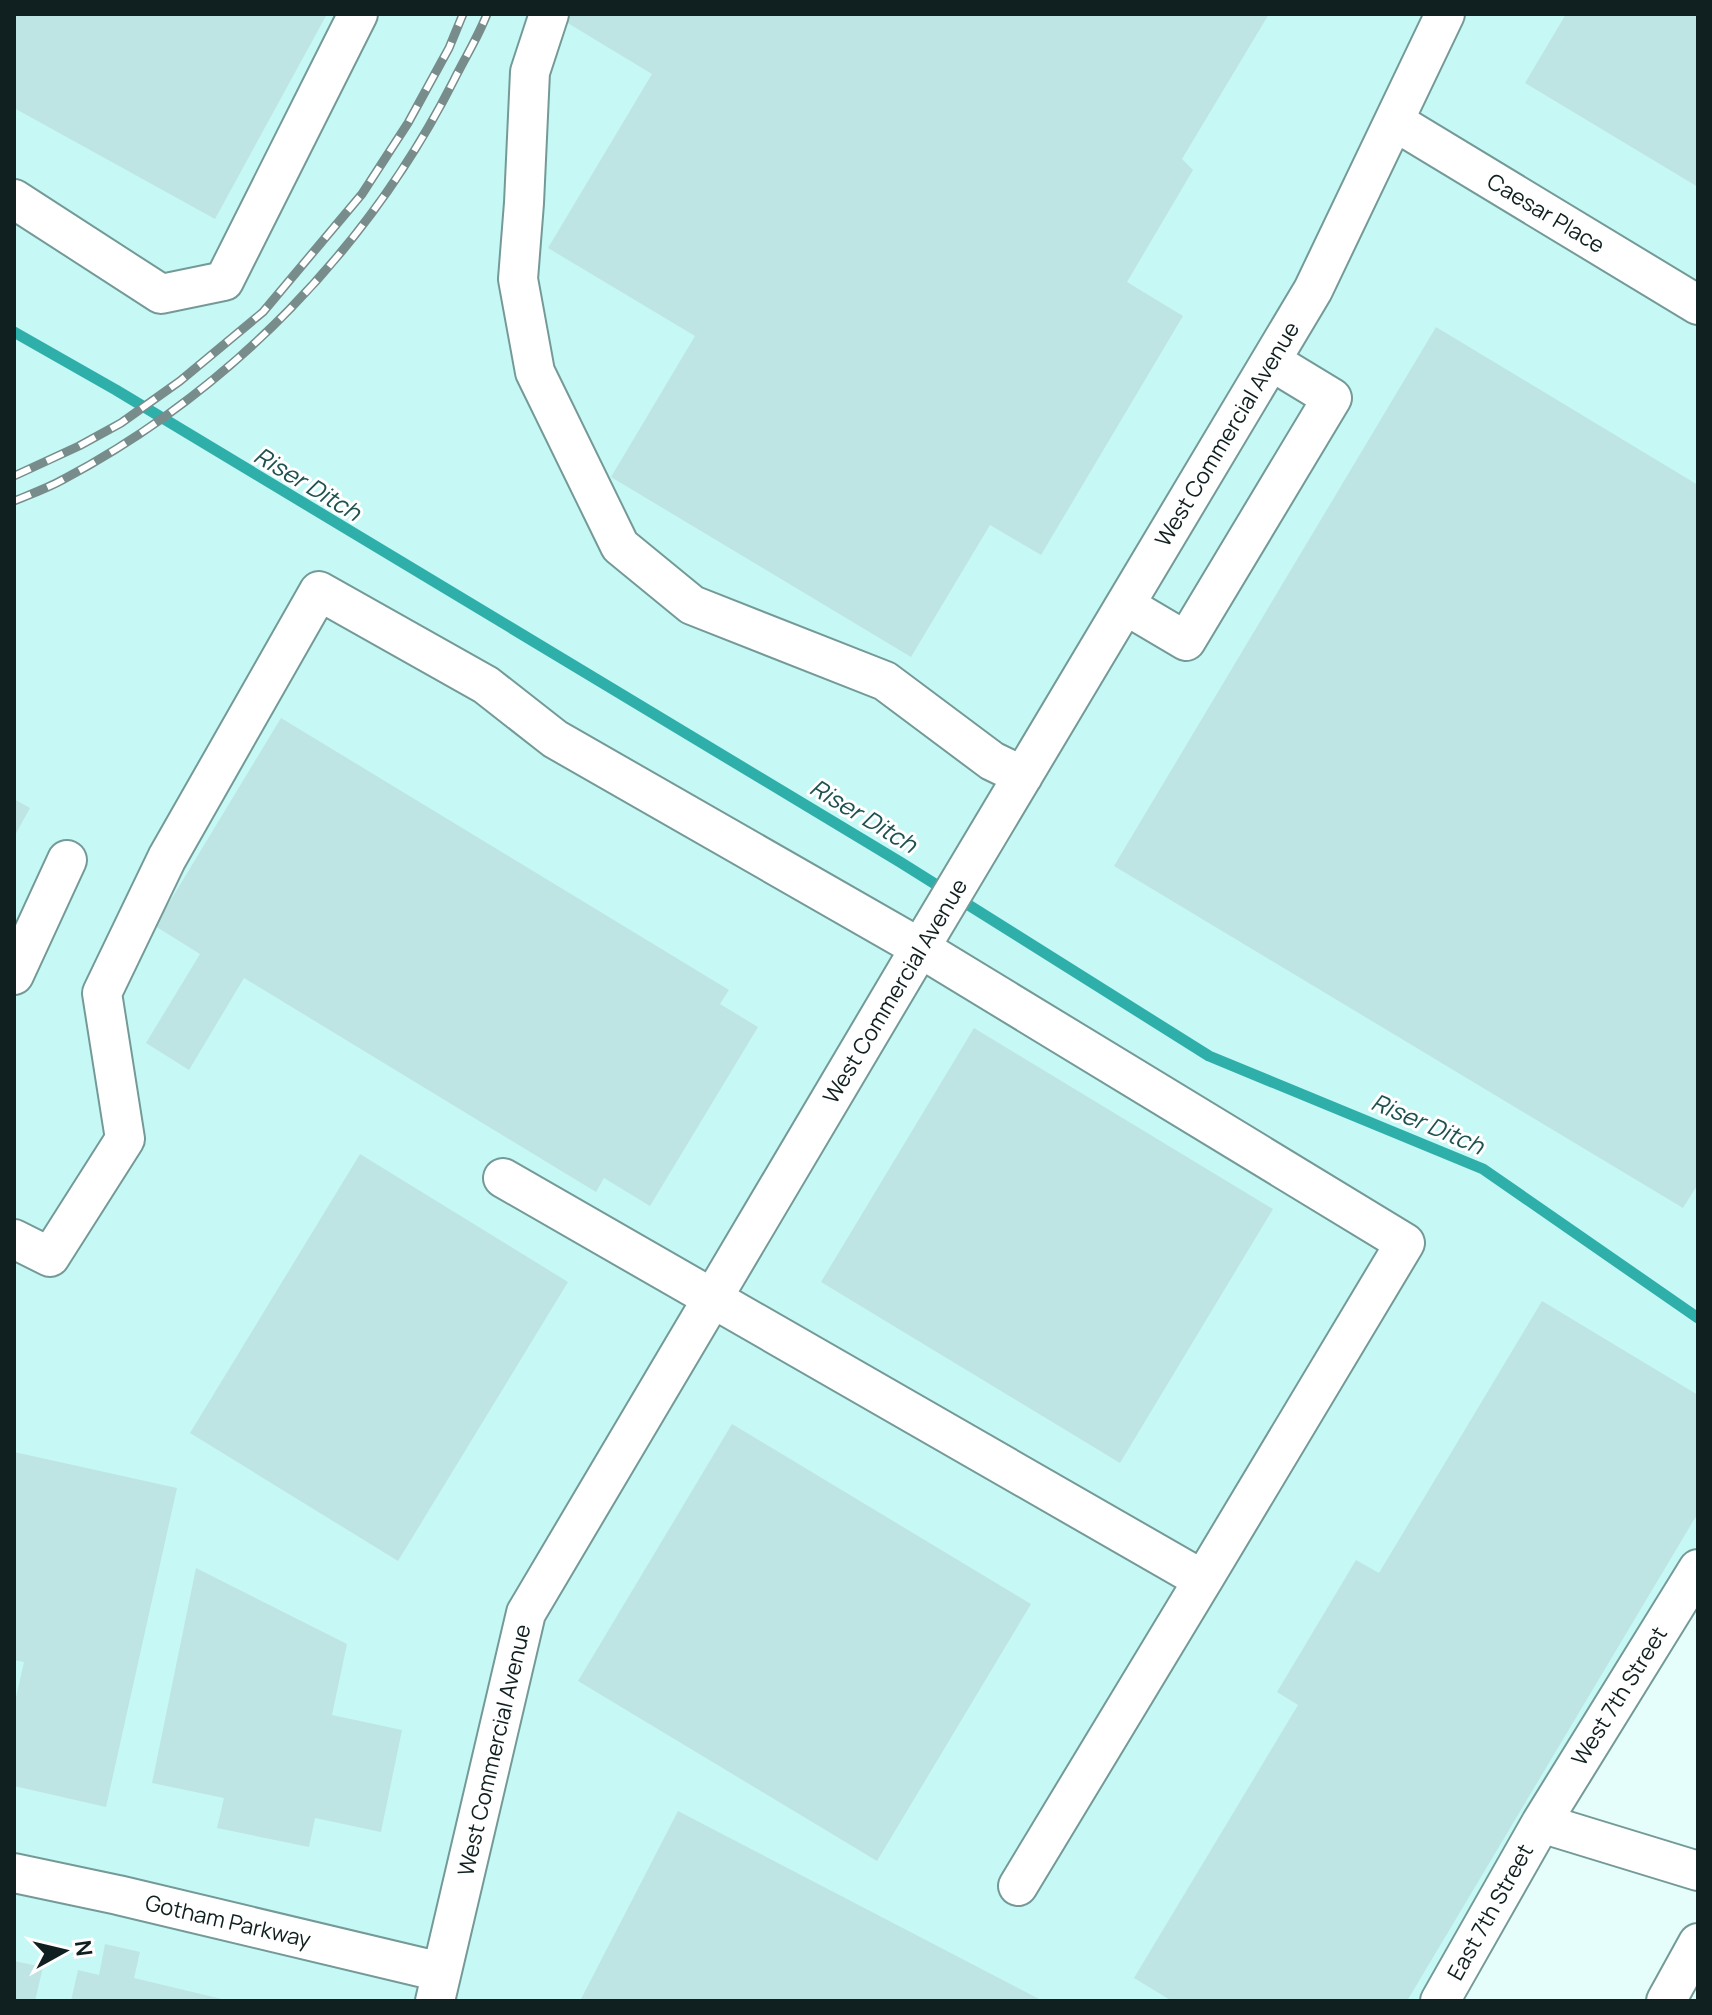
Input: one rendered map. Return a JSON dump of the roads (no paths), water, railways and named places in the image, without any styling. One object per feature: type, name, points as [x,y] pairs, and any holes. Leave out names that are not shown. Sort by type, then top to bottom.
[{"type":"street","points":[[14,199],[161,294],[224,281],[358,14]]},
{"type":"street","points":[[549,14],[530,72],[518,279],[535,372],[620,546],[692,605],[885,681],[992,761],[1023,776]]},
{"type":"street","name":"West Commercial Avenue","points":[[438,1986],[526,1613],[1313,290],[1445,14]]},
{"type":"street","name":"Caesar Place","points":[[1394,121],[1698,305]]},
{"type":"street","points":[[1125,605],[1186,641],[1332,398],[1271,361]]},
{"type":"street","points":[[14,1239],[50,1257],[125,1139],[102,993],[167,858],[319,591],[486,685],[555,739],[920,948],[1405,1243],[1018,1886]]},
{"type":"street","points":[[14,975],[67,860]]},
{"type":"street","points":[[503,1178],[1203,1580]]},
{"type":"street","name":"West 7th Street","points":[[1541,1823],[1698,1569]]},
{"type":"street","points":[[1541,1823],[1698,1871]]},
{"type":"street","name":"East 7th Street","points":[[1440,2001],[1541,1823]]},
{"type":"street","name":"Gotham Parkway","points":[[14,1873],[118,1895],[438,1986]]},
{"type":"street","points":[[1666,2001],[1698,1943]]},
{"type":"waterway","name":"Riser Ditch","points":[[14,332],[116,390],[900,862],[1209,1056],[1483,1169],[1698,1318]]},
{"type":"railway","points":[[14,476],[121,423],[180,381],[263,312],[362,194],[408,123],[449,48],[463,14]]},
{"type":"railway","points":[[14,501],[64,479],[125,443],[183,403],[238,358],[290,309],[337,257],[381,201],[420,142],[487,14]]}]
